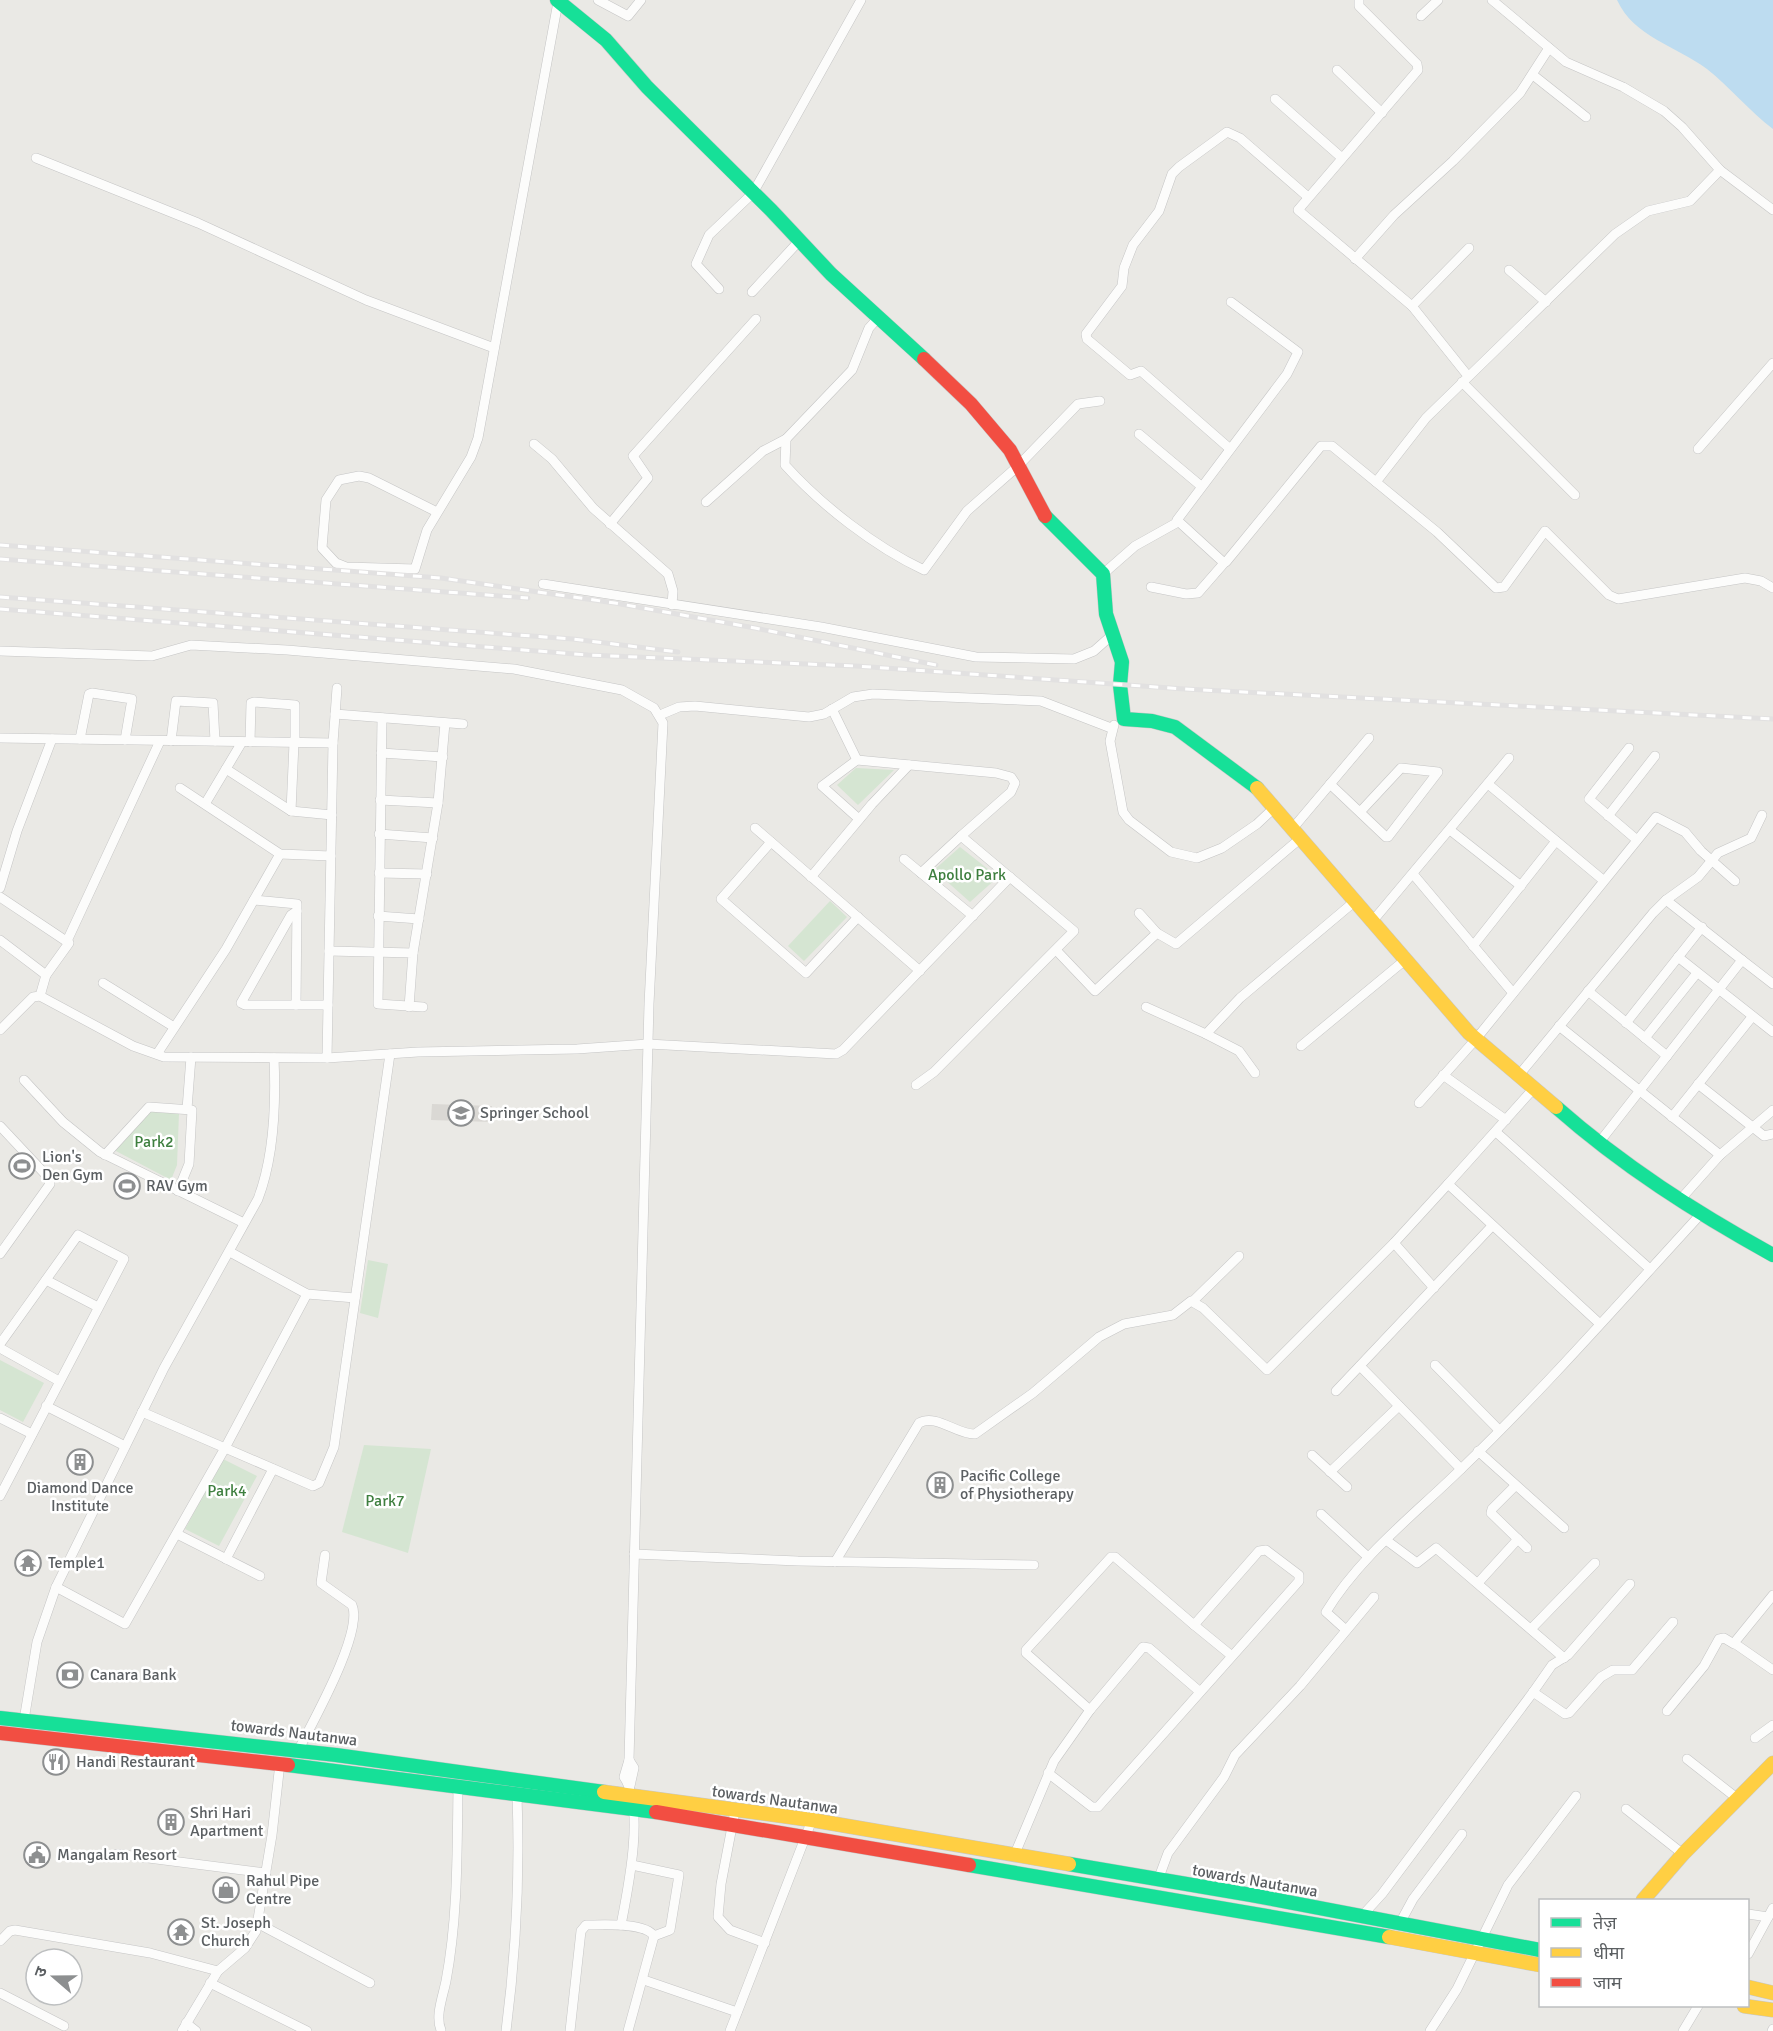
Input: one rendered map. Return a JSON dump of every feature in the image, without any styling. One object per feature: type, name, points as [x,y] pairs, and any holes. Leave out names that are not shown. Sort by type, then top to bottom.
[{"type":"main road","points":[[557,1],[606,40],[647,87],[831,274],[924,357],[990,424],[1010,450],[1042,513],[1103,574],[1106,614],[1122,662],[1120,685],[1124,719],[1152,721],[1175,727],[1258,789],[1371,923],[1476,1039],[1598,1144],[1700,1215],[1773,1256]]},
{"type":"main road","name":"towards Nautanwa","points":[[0,1718],[630,1790],[733,1818],[812,1820],[1400,1923],[1539,1950]]},
{"type":"main road","points":[[0,1733],[105,1741],[517,1796],[733,1818],[806,1836],[1346,1929],[1539,1965]]},
{"type":"main road","points":[[1646,1899],[1683,1854],[1773,1763]]},
{"type":"main road","points":[[1749,1987],[1773,1993]]},
{"type":"main road","points":[[1749,2007],[1773,2010]]},
{"type":"street","points":[[598,0],[628,16],[641,0]]},
{"type":"street","points":[[719,289],[696,264],[709,235],[753,193],[861,0]]},
{"type":"street","points":[[1359,0],[1359,6],[1419,67],[1308,197],[1300,207],[1300,214],[1412,306],[1465,379],[1575,495]]},
{"type":"street","points":[[1421,16],[1438,0]]},
{"type":"street","points":[[1492,0],[1549,48],[1581,70],[1613,83],[1664,111],[1682,127],[1720,170],[1773,210]]},
{"type":"street","points":[[436,512],[369,478],[359,476],[339,480],[326,500],[322,548],[336,563],[346,567],[414,570],[418,564],[423,539],[436,512],[476,448],[557,1]]},
{"type":"street","points":[[1355,259],[1394,215],[1453,161],[1520,93],[1549,48]]},
{"type":"street","points":[[1337,70],[1382,113]]},
{"type":"street","points":[[1533,75],[1586,117]]},
{"type":"street","points":[[1275,99],[1342,158]]},
{"type":"street","points":[[1229,448],[1141,372],[1130,375],[1087,339],[1086,334],[1122,286],[1124,268],[1134,245],[1159,211],[1172,174],[1227,132],[1240,138],[1308,197]]},
{"type":"street","points":[[36,158],[207,227],[366,300],[495,348]]},
{"type":"street","points":[[1376,482],[1426,418],[1628,224],[1648,211],[1690,201],[1720,170]]},
{"type":"street","points":[[752,292],[800,240]]},
{"type":"street","points":[[1412,306],[1469,248]]},
{"type":"street","points":[[1509,270],[1546,303]]},
{"type":"street","points":[[1103,574],[1136,546],[1178,522],[1201,486],[1287,374],[1298,352],[1231,302]]},
{"type":"street","points":[[706,502],[763,450],[786,439],[852,370],[869,328],[878,318]]},
{"type":"street","points":[[610,524],[648,478],[633,456],[756,319]]},
{"type":"street","points":[[1698,449],[1773,363]]},
{"type":"street","points":[[786,439],[785,465],[804,486],[897,557],[924,570],[967,511],[1017,467],[1078,404],[1100,401]]},
{"type":"street","points":[[1139,434],[1201,486]]},
{"type":"street","points":[[534,444],[552,459],[593,508],[668,574],[673,591],[672,605]]},
{"type":"street","points":[[1151,587],[1186,594],[1197,593],[1321,446],[1332,446],[1437,532],[1496,588],[1504,587],[1545,531],[1609,595],[1618,599],[1745,578],[1761,581],[1773,588]]},
{"type":"street","points":[[1178,522],[1224,562]]},
{"type":"street","points":[[543,584],[821,627],[976,657],[1074,658],[1094,651],[1112,635]]},
{"type":"street","points":[[0,651],[152,656],[191,645],[474,664],[622,690],[643,701],[660,715],[663,723],[648,1044],[629,1760],[624,1777],[634,1808],[632,1865],[621,1925]]},
{"type":"street","points":[[327,1058],[333,743],[337,688]]},
{"type":"street","points":[[80,739],[89,694],[92,693],[132,699],[125,740]]},
{"type":"street","points":[[660,715],[679,708],[695,706],[809,717],[832,709],[853,697],[873,694],[1041,701],[1112,728]]},
{"type":"street","points":[[171,741],[176,700],[213,703],[215,741]]},
{"type":"street","points":[[205,804],[246,742],[251,703],[295,705],[291,812]]},
{"type":"street","points":[[832,709],[857,760]]},
{"type":"street","points":[[335,714],[463,724]]},
{"type":"street","points":[[382,718],[378,873],[378,1004],[423,1007]]},
{"type":"street","points":[[1124,719],[1112,728],[1110,741],[1123,812],[1129,820],[1171,852],[1197,858],[1214,853],[1250,829],[1274,808]]},
{"type":"street","points":[[409,1007],[413,953],[428,874],[438,803],[445,723]]},
{"type":"street","points":[[0,738],[333,743]]},
{"type":"street","points":[[1139,913],[1156,933],[1176,944],[1297,833],[1330,784],[1369,738]]},
{"type":"street","points":[[0,888],[17,831],[52,739]]},
{"type":"street","points":[[40,996],[46,975],[68,945],[67,941],[160,741]]},
{"type":"street","points":[[1629,748],[1590,796],[1590,802],[1637,840]]},
{"type":"street","points":[[381,753],[443,758]]},
{"type":"street","points":[[1608,816],[1655,756]]},
{"type":"street","points":[[1371,923],[1509,758]]},
{"type":"street","points":[[859,819],[822,786],[857,760],[1011,777],[1015,783],[1011,792],[921,873]]},
{"type":"street","points":[[811,877],[859,819],[909,765]]},
{"type":"street","points":[[1330,784],[1386,837],[1390,836],[1438,772],[1401,768],[1360,812]]},
{"type":"street","points":[[226,769],[291,812],[332,815]]},
{"type":"street","points":[[1488,784],[1603,880]]},
{"type":"street","points":[[180,788],[280,854],[331,856]]},
{"type":"street","points":[[380,800],[438,803]]},
{"type":"street","points":[[1519,1075],[1666,900],[1698,878],[1723,850],[1751,838],[1762,815]]},
{"type":"street","points":[[1419,1103],[1476,1039],[1657,816],[1685,832],[1711,861],[1735,881]]},
{"type":"street","points":[[754,828],[920,971]]},
{"type":"street","points":[[1450,830],[1521,886]]},
{"type":"street","points":[[380,834],[433,838]]},
{"type":"street","points":[[916,1085],[934,1072],[1074,933],[961,836]]},
{"type":"street","points":[[1473,946],[1556,841]]},
{"type":"street","points":[[771,842],[720,899],[797,966],[807,973],[858,917]]},
{"type":"street","points":[[157,1054],[226,949],[280,854]]},
{"type":"street","points":[[904,859],[973,916]]},
{"type":"street","points":[[378,873],[428,874]]},
{"type":"street","points":[[1413,874],[1513,993]]},
{"type":"street","points":[[0,1030],[33,997],[40,996],[133,1046],[157,1054],[190,1057],[327,1058],[648,1044],[836,1054],[843,1050],[1011,877]]},
{"type":"street","points":[[0,897],[67,941]]},
{"type":"street","points":[[254,900],[270,903],[294,902],[297,910],[296,1005]]},
{"type":"street","points":[[1666,900],[1742,960],[1771,979]]},
{"type":"street","points":[[1206,1034],[1240,998],[1354,902]]},
{"type":"street","points":[[297,910],[291,915],[241,1003],[245,1005],[328,1005]]},
{"type":"street","points":[[378,916],[419,919]]},
{"type":"street","points":[[1626,1023],[1702,927]]},
{"type":"street","points":[[1056,950],[1095,991],[1156,933]]},
{"type":"street","points":[[0,940],[46,975]]},
{"type":"street","points":[[329,951],[413,953]]},
{"type":"street","points":[[1678,957],[1773,1032]]},
{"type":"street","points":[[1301,1046],[1405,960]]},
{"type":"street","points":[[1598,1144],[1742,960]]},
{"type":"street","points":[[1645,1038],[1697,973]]},
{"type":"street","points":[[103,983],[174,1027]]},
{"type":"street","points":[[1588,991],[1667,1056]]},
{"type":"street","points":[[1146,1007],[1239,1051],[1255,1073]]},
{"type":"street","points":[[1672,1117],[1752,1017]]},
{"type":"street","points":[[1559,1026],[1720,1155]]},
{"type":"street","points":[[142,1412],[313,1486],[319,1483],[334,1447],[390,1054]]},
{"type":"street","points":[[187,1108],[190,1057]]},
{"type":"street","points":[[24,1720],[37,1642],[56,1587],[142,1412],[230,1252],[264,1183],[275,1086],[274,1058]]},
{"type":"street","points":[[1443,1075],[1506,1120]]},
{"type":"street","points":[[24,1080],[63,1122],[105,1155],[244,1223]]},
{"type":"street","points":[[1698,1084],[1764,1136],[1773,1134]]},
{"type":"street","points":[[1193,1301],[1267,1370],[1395,1243],[1534,1088]]},
{"type":"street","points":[[105,1155],[149,1107],[187,1108],[193,1113],[189,1164],[178,1191]]},
{"type":"street","points":[[1679,1201],[1720,1155],[1773,1110]]},
{"type":"street","points":[[0,1126],[46,1175],[50,1184],[0,1254]]},
{"type":"street","points":[[1496,1132],[1650,1269]]},
{"type":"street","points":[[1448,1184],[1600,1324]]},
{"type":"street","points":[[1346,1630],[1326,1612],[1368,1557],[1499,1430],[1700,1215]]},
{"type":"street","points":[[1336,1391],[1492,1226]]},
{"type":"street","points":[[0,1496],[124,1259],[81,1235],[78,1235],[0,1346],[59,1381]]},
{"type":"street","points":[[1395,1243],[1434,1288]]},
{"type":"street","points":[[230,1252],[307,1294],[355,1298]]},
{"type":"street","points":[[835,1562],[919,1423],[931,1420],[967,1435],[975,1434],[1033,1393],[1099,1337],[1124,1324],[1173,1316],[1193,1301],[1239,1256]]},
{"type":"street","points":[[46,1280],[99,1308]]},
{"type":"street","points":[[56,1587],[125,1624],[225,1448],[307,1294]]},
{"type":"street","points":[[1435,1365],[1499,1430]]},
{"type":"street","points":[[1360,1366],[1461,1469]]},
{"type":"street","points":[[46,1406],[125,1446]]},
{"type":"street","points":[[1330,1472],[1399,1406]]},
{"type":"street","points":[[0,1418],[32,1434]]},
{"type":"street","points":[[1478,1451],[1564,1528]]},
{"type":"street","points":[[1312,1455],[1347,1487]]},
{"type":"street","points":[[226,1559],[273,1469]]},
{"type":"street","points":[[1515,1486],[1491,1511],[1527,1548]]},
{"type":"street","points":[[1321,1514],[1368,1557]]},
{"type":"street","points":[[177,1534],[260,1576]]},
{"type":"street","points":[[1478,1583],[1518,1539]]},
{"type":"street","points":[[1386,1540],[1416,1563],[1436,1548],[1564,1658]]},
{"type":"street","points":[[1048,1773],[1092,1807],[1098,1807],[1299,1581],[1299,1575],[1266,1550],[1259,1551],[1194,1625]]},
{"type":"street","points":[[634,1554],[835,1562],[1034,1565]]},
{"type":"street","points":[[298,1751],[327,1694],[352,1636],[354,1623],[352,1605],[321,1583],[325,1555]]},
{"type":"street","points":[[1090,1710],[1026,1653],[1026,1650],[1111,1557],[1115,1557],[1232,1656]]},
{"type":"street","points":[[1531,1629],[1595,1563]]},
{"type":"street","points":[[1361,1917],[1382,1894],[1552,1665],[1564,1658],[1630,1584]]},
{"type":"street","points":[[1734,1644],[1773,1595]]},
{"type":"street","points":[[1158,1881],[1168,1853],[1224,1777],[1235,1755],[1300,1686],[1374,1597]]},
{"type":"street","points":[[1533,1692],[1565,1714],[1569,1713],[1601,1677],[1613,1670],[1632,1670],[1673,1622]]},
{"type":"street","points":[[1667,1711],[1704,1666],[1719,1639],[1724,1638],[1773,1670]]},
{"type":"street","points":[[1014,1856],[1048,1773],[1090,1710],[1146,1646],[1200,1690]]},
{"type":"street","points":[[1755,1738],[1773,1725]]},
{"type":"street","points":[[1687,1759],[1738,1799]]},
{"type":"street","points":[[196,2031],[184,2027],[218,1971],[244,1948],[259,1924],[280,1763]]},
{"type":"street","points":[[441,2030],[439,2019],[451,1954],[457,1886],[458,1788]]},
{"type":"street","points":[[506,2031],[514,1959],[519,1839],[517,1796]]},
{"type":"street","points":[[1430,2031],[1457,1989],[1480,1938],[1518,1868],[1576,1796]]},
{"type":"street","points":[[1626,1809],[1683,1854]]},
{"type":"street","points":[[733,1818],[720,1884],[718,1917],[730,1930],[765,1943]]},
{"type":"street","points":[[730,2031],[812,1820]]},
{"type":"street","points":[[1400,1923],[1413,1899],[1462,1834]]},
{"type":"street","points":[[117,1854],[266,1874]]},
{"type":"street","points":[[632,1865],[679,1875],[670,1930],[654,1936]]},
{"type":"street","points":[[1749,1952],[1773,1908]]},
{"type":"street","points":[[1749,1914],[1768,1917]]},
{"type":"street","points":[[259,1924],[370,1983]]},
{"type":"street","points":[[570,2031],[581,1930],[586,1925],[621,1925],[650,1930],[654,1936],[644,1980],[628,2031]]},
{"type":"street","points":[[0,1941],[10,1931],[15,1930],[150,1953],[218,1971]]},
{"type":"street","points":[[644,1980],[737,2012]]},
{"type":"street","points":[[210,1983],[307,2031]]},
{"type":"street","points":[[0,1993],[64,2026]]},
{"type":"street","points":[[1683,2031],[1697,2007]]},
{"type":"shaded area","name":"Springer School","points":[[432,1104],[492,1106],[491,1122],[431,1120]]},
{"type":"green space","points":[[856,768],[894,770],[858,805],[837,785]]},
{"type":"green space","name":"Apollo Park","points":[[960,847],[998,877],[970,902],[934,870]]},
{"type":"green space","points":[[830,901],[847,917],[804,961],[788,946]]},
{"type":"green space","name":"Park2","points":[[151,1111],[179,1113],[177,1165],[171,1180],[114,1150]]},
{"type":"green space","points":[[368,1260],[388,1264],[378,1318],[360,1313]]},
{"type":"green space","points":[[0,1360],[44,1383],[23,1422],[0,1410]]},
{"type":"green space","name":"Park7","points":[[364,1445],[431,1449],[408,1553],[342,1532]]},
{"type":"green space","name":"Park4","points":[[223,1459],[257,1476],[219,1546],[185,1529]]},
{"type":"water","points":[[1617,0],[1773,0],[1773,129],[1707,69],[1657,40],[1634,23],[1624,13]]},
{"type":"railway","points":[[0,545],[441,578],[615,603],[755,628],[936,665]]},
{"type":"railway","points":[[0,559],[528,598]]},
{"type":"railway","points":[[0,597],[573,639],[678,652]]},
{"type":"railway","points":[[0,609],[588,655],[856,666],[1185,689],[1773,719]]},
{"type":"traffic: fast","points":[[557,0],[606,40],[647,87],[771,210],[831,274],[924,359]]},
{"type":"traffic: fast","points":[[1045,516],[1103,574],[1106,614],[1122,662],[1120,685],[1124,719],[1152,721],[1175,727],[1257,788]]},
{"type":"traffic: fast","points":[[1556,1107],[1581,1129],[1660,1187],[1773,1255]]},
{"type":"traffic: fast","points":[[0,1718],[336,1755],[604,1792]]},
{"type":"traffic: fast","points":[[288,1765],[656,1812]]},
{"type":"traffic: fast","points":[[1069,1864],[1251,1895],[1539,1950]]},
{"type":"traffic: fast","points":[[969,1865],[1389,1937]]},
{"type":"traffic: slow","points":[[1257,788],[1469,1033],[1556,1107]]},
{"type":"traffic: slow","points":[[1644,1899],[1683,1854],[1773,1763]]},
{"type":"traffic: slow","points":[[604,1792],[812,1820],[1069,1864]]},
{"type":"traffic: slow","points":[[1389,1937],[1539,1965]]},
{"type":"traffic: slow","points":[[1749,1987],[1773,1993]]},
{"type":"traffic: slow","points":[[1749,2007],[1773,2010]]},
{"type":"traffic: jam","points":[[924,359],[971,404],[1010,450],[1045,516]]},
{"type":"traffic: jam","points":[[0,1733],[288,1765]]},
{"type":"traffic: jam","points":[[656,1812],[969,1865]]},
{"type":"place","name":"Springer School","points":[[461,1113]]},
{"type":"place","name":"Lion's Den Gym","points":[[22,1166]]},
{"type":"place","name":"RAV Gym","points":[[127,1186]]},
{"type":"place","name":"Diamond Dance Institute","points":[[80,1462]]},
{"type":"place","name":"Pacific College of Physiotherapy","points":[[940,1485]]},
{"type":"place","name":"Temple1","points":[[28,1563]]},
{"type":"place","name":"Canara Bank","points":[[70,1675]]},
{"type":"place","name":"Handi Restaurant","points":[[56,1762]]},
{"type":"place","name":"Shri Hari Apartment","points":[[171,1822]]},
{"type":"place","name":"Mangalam Resort","points":[[37,1855]]},
{"type":"place","name":"Rahul Pipe Centre","points":[[226,1890]]},
{"type":"place","name":"St. Joseph Church","points":[[181,1932]]}]
